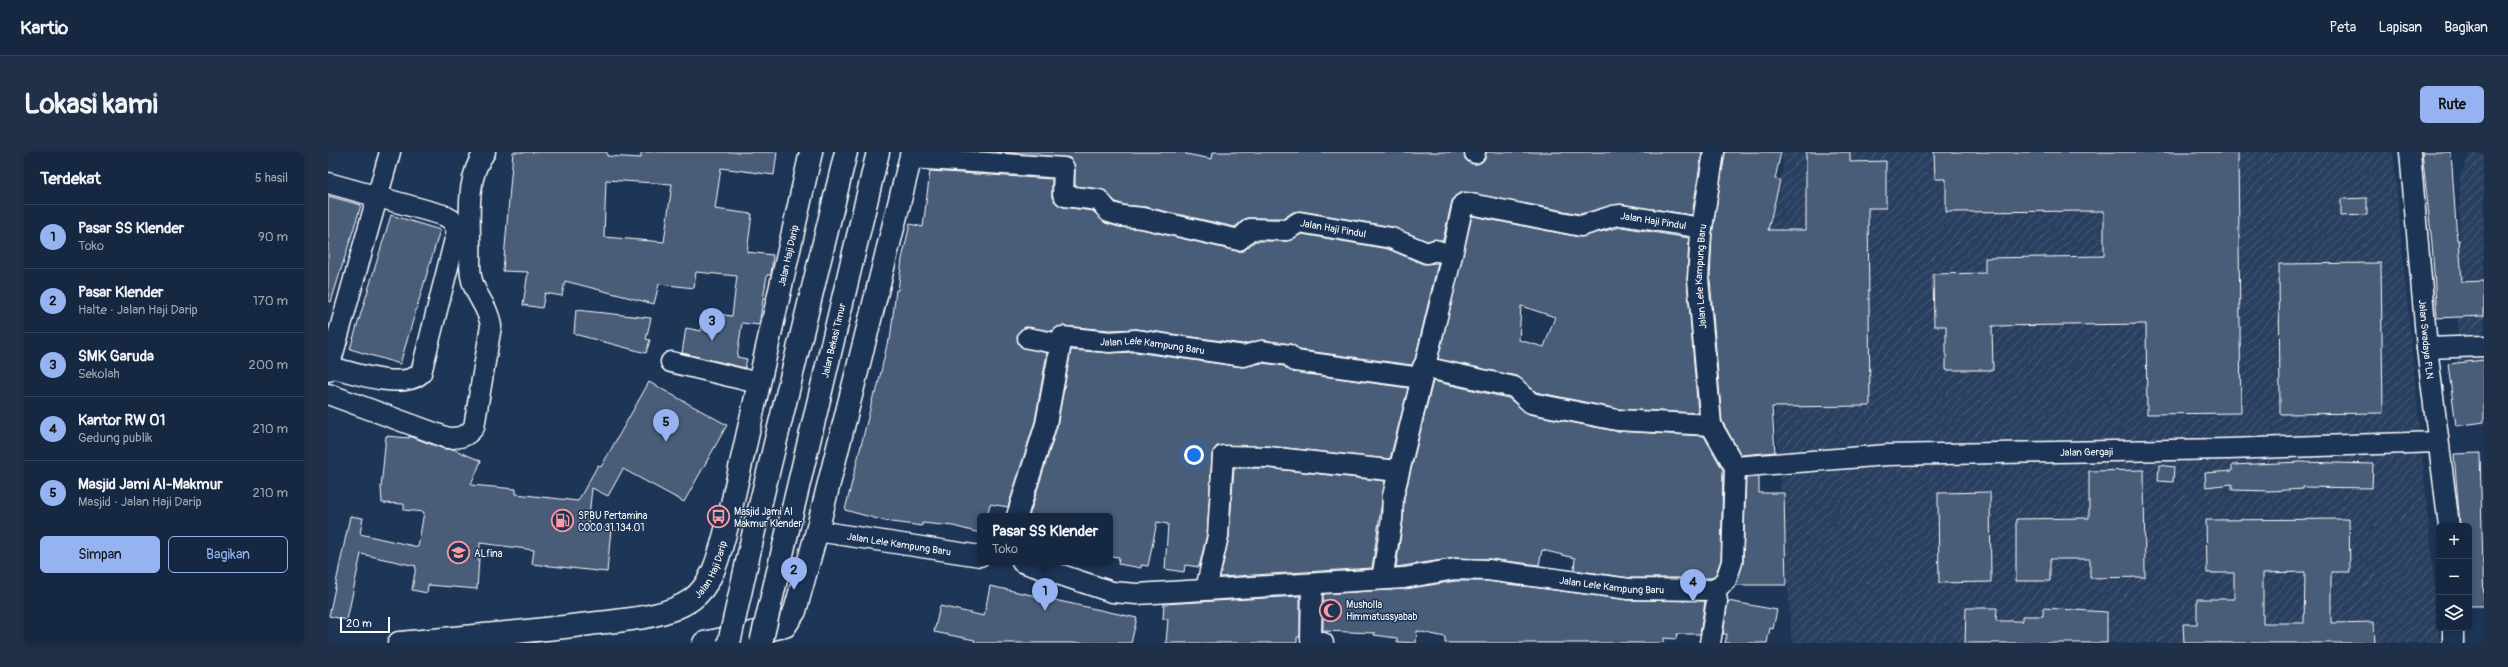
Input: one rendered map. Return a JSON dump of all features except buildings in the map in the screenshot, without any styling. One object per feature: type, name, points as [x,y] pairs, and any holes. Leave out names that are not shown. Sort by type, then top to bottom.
[{"type":"main road","name":"Jalan Haji Darip","points":[[399,643],[542,630],[635,618],[671,610],[691,600],[704,589],[721,549],[811,152]]},
{"type":"main road","points":[[729,643],[756,522],[846,152]]},
{"type":"main road","name":"Jalan Bekasi Timur","points":[[761,643],[878,152]]},
{"type":"main road","points":[[704,643],[785,626],[795,611],[818,531],[911,155]]},
{"type":"street","points":[[328,183],[377,198],[443,215],[452,220],[457,231],[421,373],[411,380],[388,381],[328,368],[377,198],[390,152]]},
{"type":"street","points":[[328,394],[448,438],[460,438],[470,433],[474,427],[491,326],[489,312],[476,292],[471,275],[470,194],[480,159],[485,152]]},
{"type":"street","name":"Jalan Lele Kampung Baru","points":[[1714,152],[1702,228],[1698,279],[1711,425],[1735,467]]},
{"type":"street","name":"Jalan Swadaya PLN","points":[[2410,152],[2427,348],[2449,523]]},
{"type":"street","name":"Jalan Haji Pindul","points":[[911,155],[1064,168],[1063,194],[1065,196],[1100,201],[1106,209],[1120,216],[1143,218],[1239,240],[1250,229],[1287,230],[1299,222],[1396,240],[1427,253],[1434,250],[1452,255],[1462,204],[1466,203],[1581,226],[1613,216],[1621,216],[1702,228]]},
{"type":"street","points":[[1382,579],[1398,471],[1452,255]]},
{"type":"street","name":"Jalan Lele Kampung Baru","points":[[1060,344],[1062,337],[1110,342],[1135,340],[1244,356],[1265,351],[1290,355],[1295,361],[1422,373],[1514,387],[1531,403],[1617,420],[1711,425]]},
{"type":"street","points":[[1018,513],[1046,424],[1060,344],[1028,338]]},
{"type":"street","points":[[2427,348],[2484,346]]},
{"type":"street","points":[[671,362],[758,383]]},
{"type":"street","name":"Jalan Gergaji","points":[[1735,467],[1887,456],[2229,449],[2438,442]]},
{"type":"street","points":[[1206,588],[1218,536],[1223,456],[1267,457],[1398,471]]},
{"type":"street","points":[[1710,643],[1717,601],[1715,590],[1726,580],[1732,562],[1735,467]]},
{"type":"street","name":"Jalan Lele Kampung Baru","points":[[818,531],[977,556]]},
{"type":"street","name":"Jalan Lele Kampung Baru","points":[[1032,565],[1124,594],[1206,588],[1312,584],[1404,578],[1455,569],[1472,569],[1629,589],[1715,590]]},
{"type":"street","points":[[1312,584],[1317,641]]},
{"type":"street","points":[[2453,631],[2453,643]]},
{"type":"shaded area","points":[[1782,152],[2393,152],[2436,601],[2436,631],[2439,631],[2440,643],[1792,643],[1762,242],[1783,168]]},
{"type":"shaded area","points":[[2471,152],[2484,152],[2484,362],[2457,363],[2460,176]]},
{"type":"place","name":"SMK Garuda","points":[[712,341]]},
{"type":"place","name":"Masjid Jami Al-Makmur","points":[[666,442]]},
{"type":"place","name":"Masjid Jami Al Makmur Klender","points":[[719,517]]},
{"type":"place","name":"SPBU Pertamina COCO 31.134.01","points":[[563,521]]},
{"type":"place","name":"ALfina","points":[[459,553]]},
{"type":"place","name":"Pasar Klender","points":[[794,590]]},
{"type":"place","name":"Kantor RW 01","points":[[1693,602]]},
{"type":"place","name":"Musholla Himmatussyabab","points":[[1331,610]]},
{"type":"place","name":"Pasar SS Klender","points":[[1045,611]]}]
